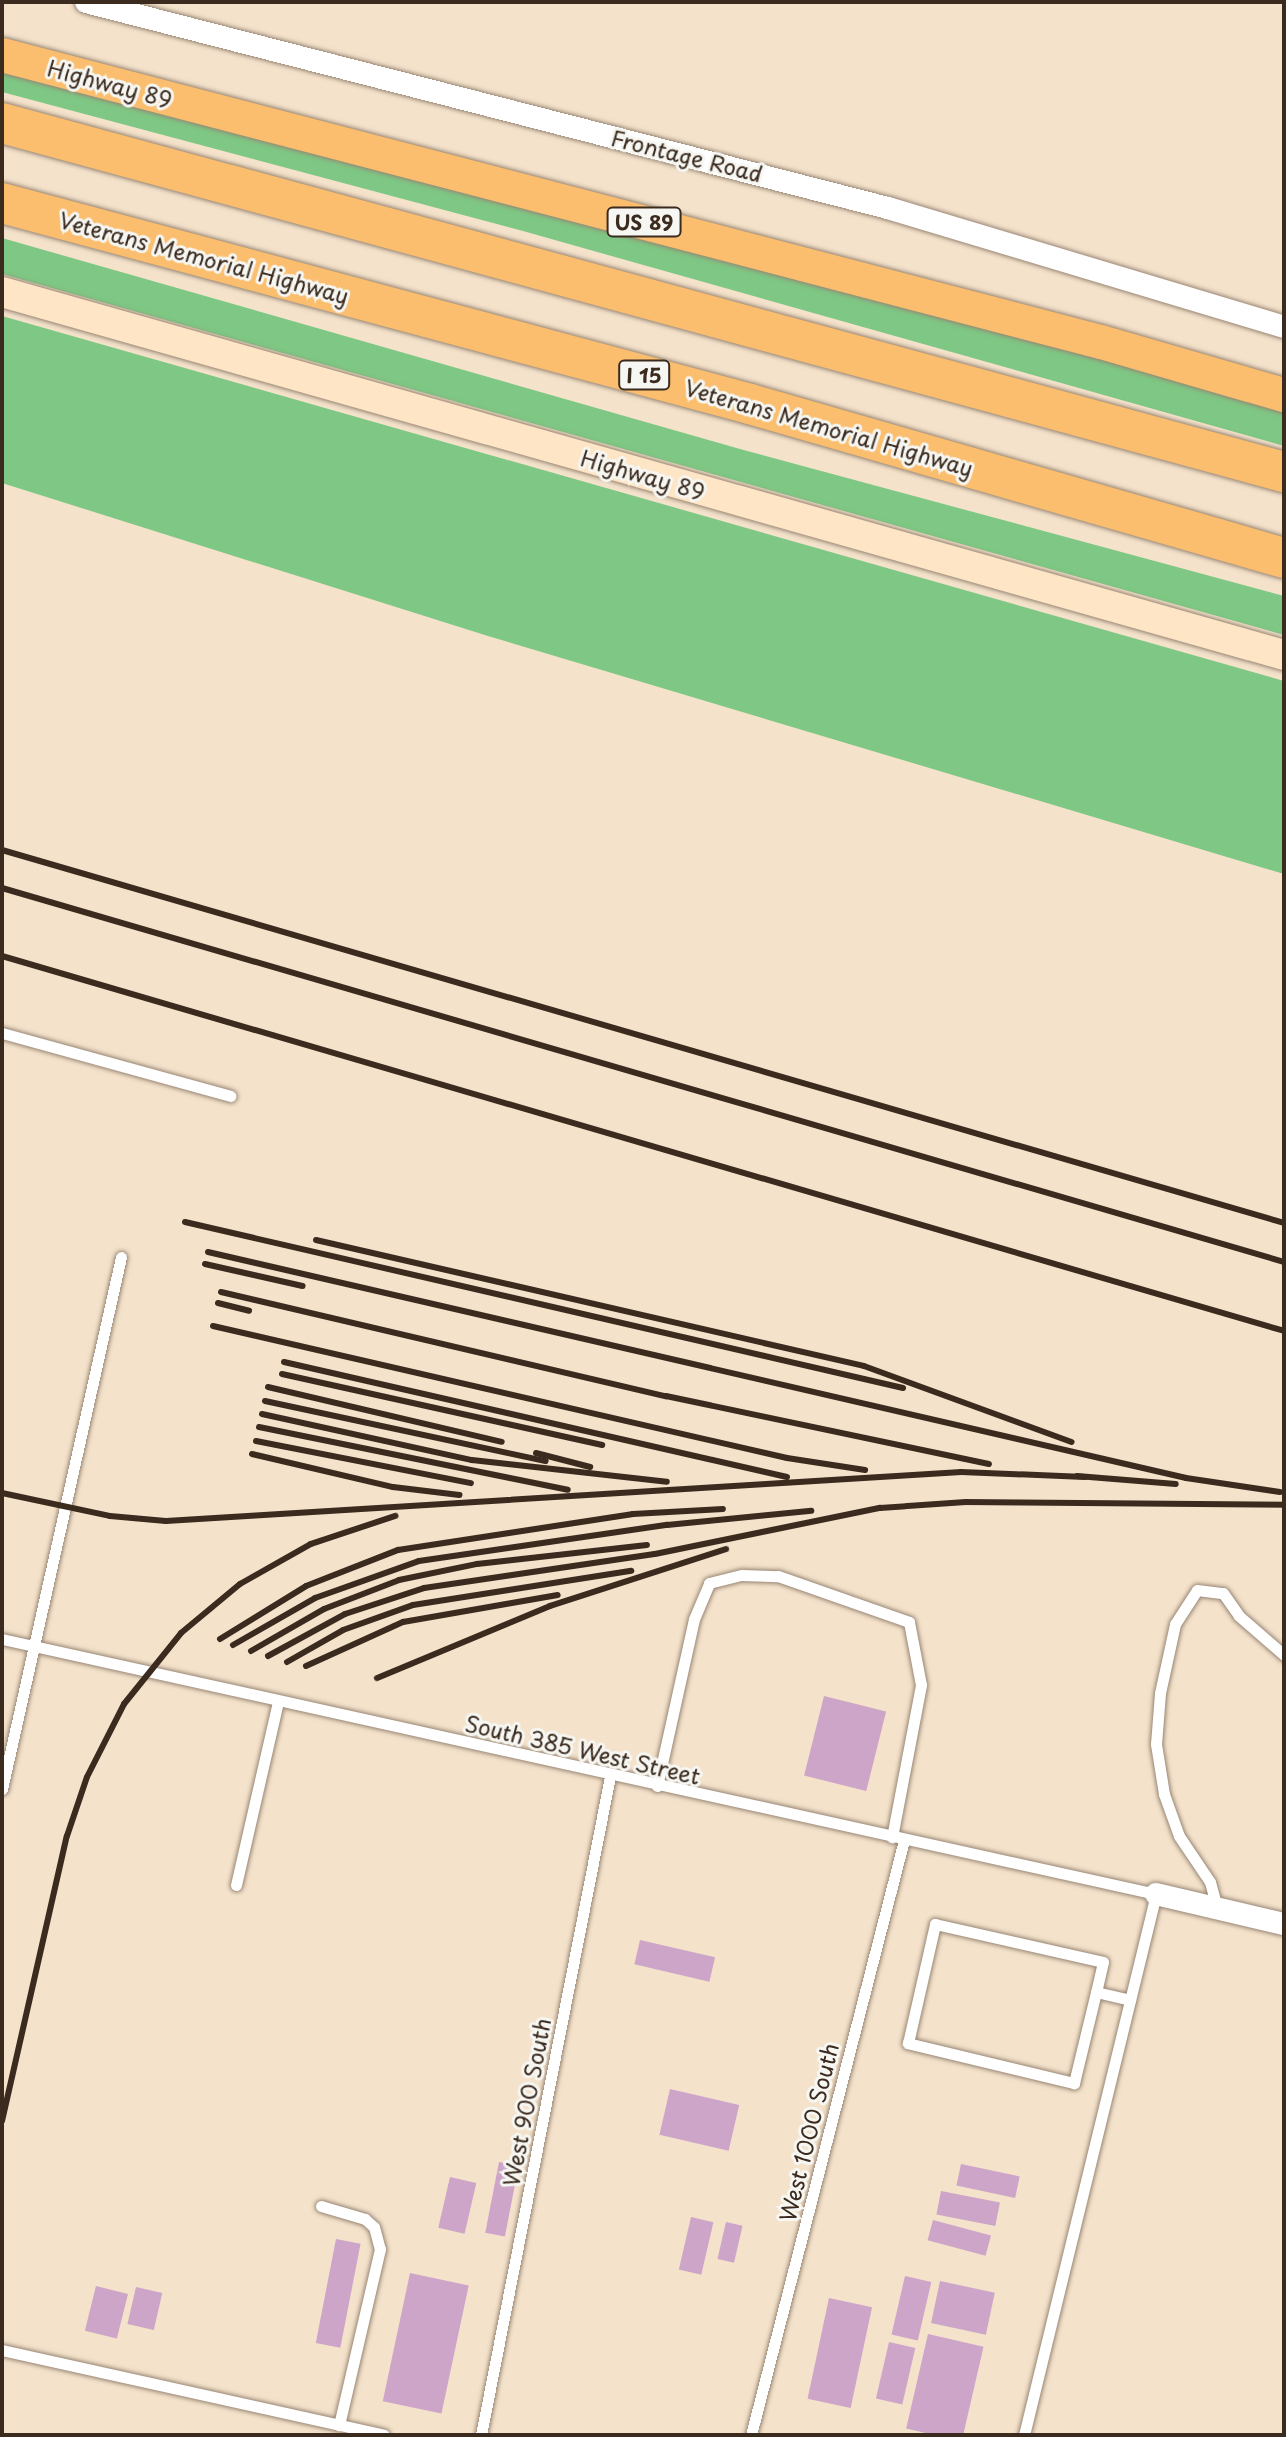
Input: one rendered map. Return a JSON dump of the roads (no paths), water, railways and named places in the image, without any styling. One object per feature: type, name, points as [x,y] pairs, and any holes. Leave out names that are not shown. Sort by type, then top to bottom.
[{"type":"highway","points":[[2,123],[1284,472]]},
{"type":"highway","name":"Veterans Memorial Highway","points":[[2,203],[750,404],[1284,558]]},
{"type":"main road","name":"Highway 89","points":[[2,55],[1085,338],[1284,395]]},
{"type":"main road","name":"Highway 89","points":[[2,292],[1284,655]]},
{"type":"street","name":"Frontage Road","points":[[86,2],[775,178],[1284,327]]},
{"type":"street","points":[[1156,1894],[1284,1924]]},
{"type":"lane","points":[[2,1033],[230,1096]]},
{"type":"lane","points":[[2,1789],[121,1257]]},
{"type":"lane","name":"West 1000 South","points":[[657,1786],[694,1619],[709,1583],[742,1575],[778,1576],[909,1622],[921,1685],[898,1838],[751,2435]]},
{"type":"lane","points":[[1217,1908],[1210,1882],[1179,1836],[1162,1782],[1156,1744],[1160,1693],[1175,1624],[1197,1590],[1223,1593],[1239,1616],[1284,1655]]},
{"type":"lane","name":"South 385 West Street","points":[[2,1639],[610,1776],[1156,1894]]},
{"type":"lane","points":[[236,1885],[278,1701]]},
{"type":"lane","name":"West 900 South","points":[[481,2435],[610,1776]]},
{"type":"lane","points":[[1024,2435],[1156,1894]]},
{"type":"lane","points":[[935,1924],[1103,1962],[1096,1992],[1074,2083],[908,2043],[935,1924]]},
{"type":"lane","points":[[1096,1992],[1130,2000]]},
{"type":"lane","points":[[321,2206],[365,2219],[374,2227],[380,2249],[339,2425]]},
{"type":"lane","points":[[2,2350],[384,2435]]},
{"type":"railway","points":[[2,850],[1284,1223]]},
{"type":"railway","points":[[2,888],[1284,1262]]},
{"type":"railway","points":[[2,956],[1284,1331]]},
{"type":"railway","points":[[185,1222],[903,1388]]},
{"type":"railway","points":[[316,1240],[864,1366],[1072,1442]]},
{"type":"railway","points":[[208,1252],[1186,1478],[1280,1492]]},
{"type":"railway","points":[[205,1264],[303,1286]]},
{"type":"railway","points":[[221,1292],[666,1396],[989,1464]]},
{"type":"railway","points":[[218,1303],[249,1311]]},
{"type":"railway","points":[[213,1326],[787,1458],[865,1470]]},
{"type":"railway","points":[[284,1362],[787,1477]]},
{"type":"railway","points":[[282,1374],[602,1445]]},
{"type":"railway","points":[[268,1387],[502,1442]]},
{"type":"railway","points":[[265,1401],[546,1461]]},
{"type":"railway","points":[[262,1414],[472,1460],[667,1482]]},
{"type":"railway","points":[[259,1427],[568,1490]]},
{"type":"railway","points":[[256,1441],[471,1483]]},
{"type":"railway","points":[[536,1453],[590,1467]]},
{"type":"railway","points":[[252,1454],[393,1487],[460,1495]]},
{"type":"railway","points":[[2,1493],[110,1516],[166,1521],[961,1472],[1085,1477]]},
{"type":"railway","points":[[1077,1476],[1176,1484]]},
{"type":"railway","points":[[268,1656],[345,1614],[424,1588],[655,1554],[880,1508],[966,1502],[1284,1505]]},
{"type":"railway","points":[[220,1639],[306,1586],[398,1550],[633,1514],[723,1509]]},
{"type":"railway","points":[[233,1645],[315,1598],[419,1561],[667,1525],[811,1511]]},
{"type":"railway","points":[[2,2121],[67,1836],[87,1777],[124,1704],[181,1633],[240,1584],[311,1544],[395,1516]]},
{"type":"railway","points":[[251,1651],[324,1609],[399,1580],[477,1564],[647,1545]]},
{"type":"railway","points":[[377,1678],[550,1606],[726,1549]]},
{"type":"railway","points":[[287,1662],[343,1630],[413,1605],[631,1571]]},
{"type":"railway","points":[[306,1666],[403,1622],[558,1595]]}]
